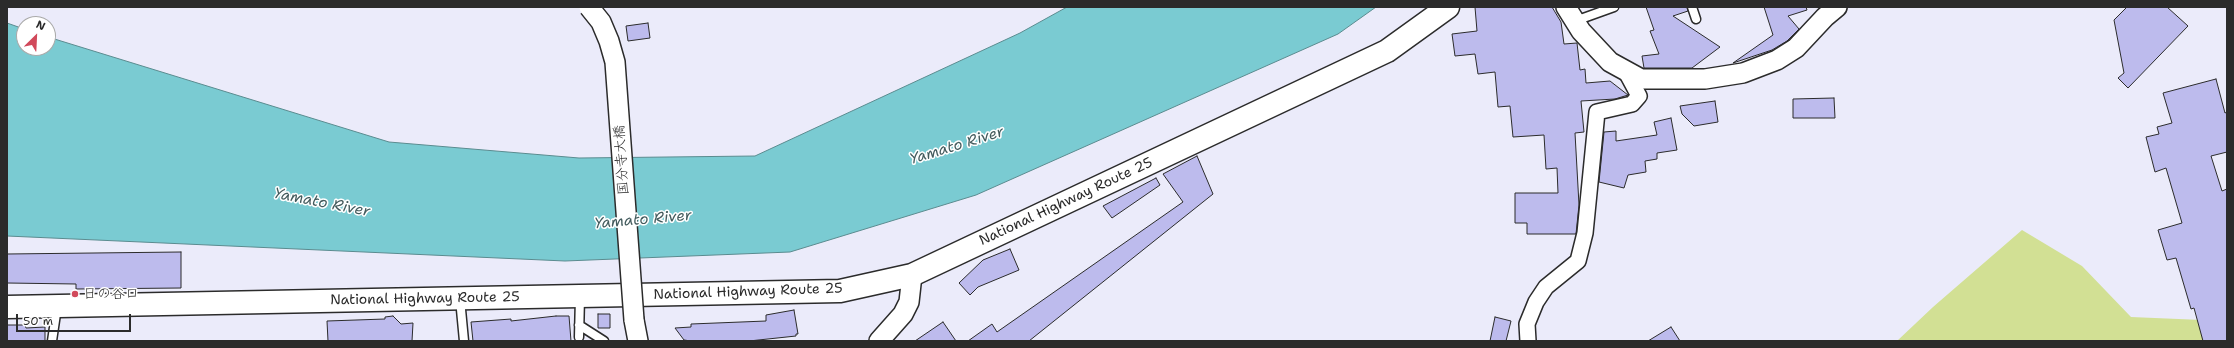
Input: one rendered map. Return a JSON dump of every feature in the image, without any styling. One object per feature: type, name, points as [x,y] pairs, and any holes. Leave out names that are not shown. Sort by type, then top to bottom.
[{"type":"highway","name":"National Highway Route 25","points":[[7,307],[840,291],[912,275],[1387,51],[1448,7]]},
{"type":"street","name":"国分寺大橋","points":[[589,7],[604,28],[615,62],[634,320],[638,341]]},
{"type":"street","points":[[1570,14],[1581,31],[1610,62],[1641,78],[1706,79],[1743,73],[1777,60],[1796,48],[1825,17],[1837,7]]},
{"type":"street","points":[[1528,341],[1527,324],[1536,302],[1546,287],[1578,261],[1585,233],[1597,112],[1632,104],[1640,96],[1625,70]]},
{"type":"street","points":[[879,341],[903,314],[909,302],[912,275]]},
{"type":"lane","points":[[1570,14],[1614,7]]},
{"type":"lane","points":[[1692,7],[1696,19]]},
{"type":"lane","points":[[579,337],[580,296]]},
{"type":"lane","points":[[460,298],[464,341]]},
{"type":"lane","points":[[52,341],[57,306]]},
{"type":"lane","points":[[579,324],[604,341]]},
{"type":"green space","points":[[2022,230],[2082,266],[2131,317],[2202,320],[2227,341],[1897,341],[1933,307]]},
{"type":"water","name":"Yamato River","points":[[1067,7],[1376,7],[1338,34],[976,195],[790,252],[565,261],[7,236],[7,23],[16,26],[16,56],[56,56],[56,39],[389,142],[579,158],[755,156],[1020,33]]},
{"type":"building","points":[[1475,7],[1552,7],[1561,22],[1564,44],[1577,43],[1580,70],[1585,69],[1586,83],[1610,81],[1628,95],[1615,99],[1581,101],[1584,132],[1575,133],[1579,205],[1576,234],[1527,234],[1527,223],[1515,223],[1515,193],[1558,193],[1557,168],[1546,169],[1544,135],[1513,137],[1510,106],[1498,107],[1495,72],[1478,74],[1475,54],[1455,56],[1452,34],[1477,31]]},
{"type":"building","points":[[1646,7],[1687,7],[1688,11],[1673,16],[1720,47],[1692,68],[1644,68],[1642,56],[1659,54],[1650,31],[1654,30]]},
{"type":"building","points":[[1764,7],[1806,7],[1807,10],[1788,16],[1799,29],[1787,41],[1772,50],[1733,63],[1773,35]]},
{"type":"building","points":[[2127,7],[2167,7],[2188,26],[2128,88],[2118,78],[2124,73],[2114,20]]},
{"type":"building","points":[[648,23],[650,38],[628,41],[626,26]]},
{"type":"building","points":[[2216,79],[2225,113],[2227,112],[2227,152],[2211,156],[2222,191],[2227,189],[2227,341],[2203,341],[2194,308],[2191,309],[2176,258],[2167,260],[2158,230],[2182,223],[2166,168],[2155,172],[2146,137],[2159,134],[2157,127],[2172,123],[2163,93]]},
{"type":"building","points":[[1834,98],[1835,118],[1793,118],[1793,99]]},
{"type":"building","points":[[1715,101],[1718,122],[1694,126],[1682,114],[1680,106]]},
{"type":"building","points":[[1671,118],[1677,150],[1657,153],[1657,159],[1645,161],[1646,172],[1628,175],[1624,188],[1599,182],[1604,132],[1616,131],[1616,141],[1657,135],[1654,122]]},
{"type":"building","points":[[1197,156],[1213,194],[1029,341],[968,341],[992,324],[997,332],[1183,202],[1163,174]]},
{"type":"building","points":[[1156,178],[1160,185],[1112,218],[1103,206]]},
{"type":"building","points":[[1010,249],[1019,270],[978,287],[970,295],[959,283],[983,260]]},
{"type":"building","points":[[181,252],[181,288],[76,289],[76,284],[7,283],[7,254]]},
{"type":"building","points":[[794,310],[798,334],[796,334],[796,336],[749,341],[691,341],[684,340],[675,328],[691,327],[691,324],[766,321],[766,315]]},
{"type":"building","points":[[598,314],[610,314],[610,328],[598,328]]},
{"type":"building","points":[[393,316],[401,324],[413,323],[412,341],[328,341],[327,321],[385,319],[385,317]]},
{"type":"building","points":[[569,316],[571,341],[473,341],[471,322],[511,319],[511,321]]},
{"type":"building","points":[[1495,317],[1511,321],[1506,341],[1490,341]]},
{"type":"building","points":[[943,322],[956,341],[915,341]]},
{"type":"building","points":[[7,325],[25,325],[26,328],[45,327],[45,341],[7,341]]},
{"type":"building","points":[[1671,327],[1680,341],[1648,341]]},
{"type":"place","name":"日の谷口","points":[[75,294]]}]
